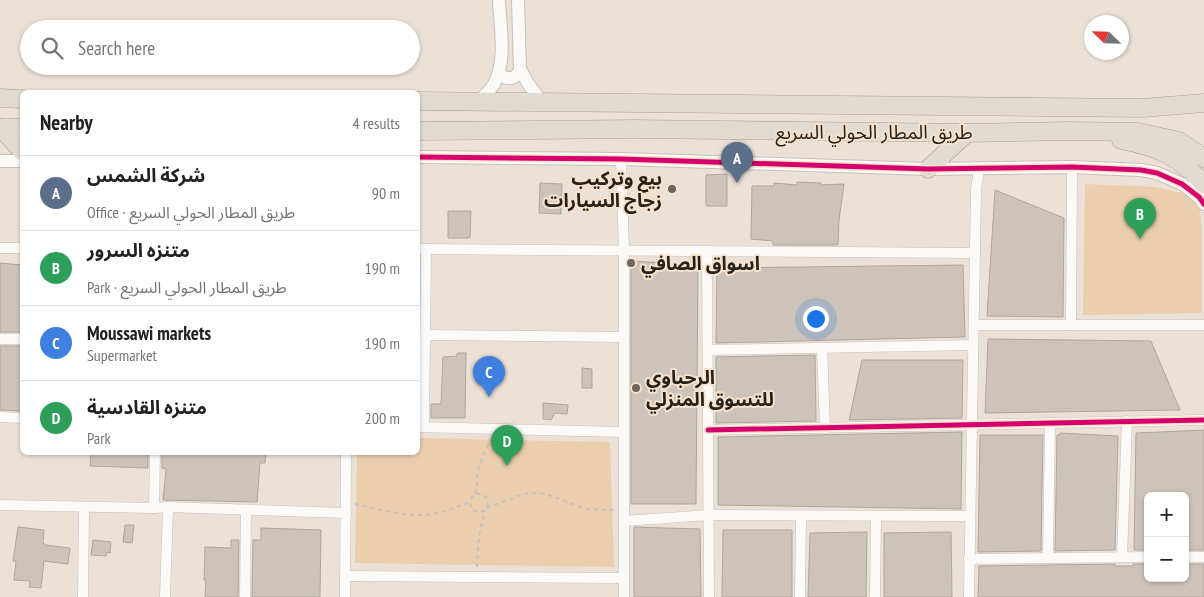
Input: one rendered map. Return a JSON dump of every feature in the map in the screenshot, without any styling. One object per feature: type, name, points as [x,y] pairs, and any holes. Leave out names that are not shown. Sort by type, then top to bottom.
[{"type":"highway","points":[[0,98],[20,99]]},
{"type":"highway","name":"طريق المطار الحولي السريع","points":[[420,101],[1143,108],[1204,103]]},
{"type":"highway","points":[[459,131],[452,127],[448,118],[452,106],[460,102]]},
{"type":"highway","points":[[1,128],[20,128]]},
{"type":"highway","points":[[1,128],[20,149]]},
{"type":"highway","name":"طريق المطار الحولي السريع","points":[[420,131],[635,129],[966,133],[1138,132],[1155,134],[1179,141],[1204,158]]},
{"type":"highway","points":[[1068,131],[1154,148],[1184,164],[1204,184]]},
{"type":"highway","points":[[928,169],[966,133]]},
{"type":"street","points":[[478,102],[494,86],[499,73],[501,55],[499,0]]},
{"type":"street","points":[[499,73],[508,79],[514,78],[520,69],[518,0]]},
{"type":"street","points":[[520,69],[542,102]]},
{"type":"street","points":[[420,157],[621,159],[928,169],[1072,167],[1141,170],[1157,173],[1182,184],[1199,197],[1204,204]]},
{"type":"street","points":[[621,159],[624,251],[624,597]]},
{"type":"street","points":[[0,160],[20,161]]},
{"type":"street","points":[[1071,325],[1072,167]]},
{"type":"street","points":[[969,597],[976,189],[979,169]]},
{"type":"street","points":[[0,248],[20,248]]},
{"type":"street","points":[[624,432],[421,427],[425,335],[422,249],[975,252]]},
{"type":"street","points":[[708,251],[709,597]]},
{"type":"street","points":[[974,325],[1204,325]]},
{"type":"street","points":[[425,335],[624,337]]},
{"type":"street","points":[[0,339],[20,339]]},
{"type":"street","points":[[708,350],[973,345]]},
{"type":"street","points":[[822,348],[825,428]]},
{"type":"street","points":[[0,417],[20,418]]},
{"type":"street","points":[[708,430],[1204,420]]},
{"type":"street","points":[[1122,557],[1127,421]]},
{"type":"street","points":[[1048,558],[1050,423]]},
{"type":"street","points":[[154,508],[155,455]]},
{"type":"street","points":[[345,597],[346,455]]},
{"type":"street","points":[[0,505],[168,507],[346,513]]},
{"type":"street","points":[[83,597],[84,507]]},
{"type":"street","points":[[165,597],[168,507]]},
{"type":"street","points":[[245,597],[246,510]]},
{"type":"street","points":[[624,521],[708,515],[970,516]]},
{"type":"street","points":[[800,597],[801,516]]},
{"type":"street","points":[[875,597],[876,516]]},
{"type":"street","points":[[969,559],[1144,557]]},
{"type":"street","points":[[1189,557],[1204,557]]},
{"type":"street","points":[[346,576],[624,578]]},
{"type":"path","points":[[485,511],[474,512],[470,502],[476,494],[478,469],[492,436]]},
{"type":"path","points":[[487,508],[523,494],[534,493],[546,494],[586,510],[625,510]]},
{"type":"path","points":[[476,494],[480,494],[488,500],[478,545],[476,577]]},
{"type":"path","points":[[346,501],[399,513],[420,515],[442,512],[470,502]]},
{"type":"shaded area","points":[[1085,184],[1156,187],[1199,197],[1202,232],[1202,313],[1083,315]]},
{"type":"shaded area","points":[[420,438],[610,442],[614,567],[355,563],[357,455],[420,455]]},
{"type":"building","points":[[727,174],[727,206],[706,206],[706,175]]},
{"type":"building","points":[[797,182],[821,183],[821,185],[844,184],[838,245],[773,245],[773,241],[751,239],[752,186],[774,186],[774,183],[797,185]]},
{"type":"building","points":[[540,183],[562,184],[561,214],[539,213]]},
{"type":"building","points":[[995,190],[1064,218],[1063,317],[987,316]]},
{"type":"building","points":[[448,211],[471,211],[470,238],[448,238]]},
{"type":"building","points":[[631,261],[698,265],[696,504],[631,504]]},
{"type":"building","points":[[0,263],[20,265],[20,332],[0,332]]},
{"type":"building","points":[[963,265],[965,337],[716,343],[717,268]]},
{"type":"building","points":[[988,339],[1151,341],[1180,410],[985,413]]},
{"type":"building","points":[[0,346],[20,346],[20,411],[0,410]]},
{"type":"building","points":[[457,353],[466,353],[465,418],[431,418],[431,404],[441,404],[443,357],[457,356]]},
{"type":"building","points":[[815,355],[816,421],[716,423],[716,357]]},
{"type":"building","points":[[862,360],[963,360],[962,418],[849,420]]},
{"type":"building","points":[[582,368],[592,369],[592,388],[582,388]]},
{"type":"building","points":[[543,403],[568,405],[567,414],[555,413],[551,420],[543,419]]},
{"type":"building","points":[[1204,430],[1204,550],[1189,550],[1189,492],[1144,492],[1144,550],[1134,550],[1136,433]]},
{"type":"building","points":[[962,432],[961,509],[718,505],[718,437]]},
{"type":"building","points":[[1060,433],[1118,436],[1115,550],[1055,551],[1057,435],[1060,435]]},
{"type":"building","points":[[980,435],[1043,435],[1041,551],[978,552]]},
{"type":"building","points":[[91,455],[148,455],[148,468],[90,466]]},
{"type":"building","points":[[162,455],[266,455],[265,463],[260,463],[257,502],[163,500],[166,469],[162,468]]},
{"type":"building","points":[[125,525],[134,525],[132,543],[123,542]]},
{"type":"building","points":[[18,527],[44,530],[43,543],[45,545],[70,548],[68,564],[44,561],[41,588],[29,587],[30,581],[14,580],[16,561],[13,561]]},
{"type":"building","points":[[634,527],[700,529],[701,597],[634,597]]},
{"type":"building","points":[[261,528],[321,530],[320,597],[252,597],[253,540],[261,540]]},
{"type":"building","points":[[723,530],[792,530],[792,597],[722,597]]},
{"type":"building","points":[[867,532],[866,597],[808,597],[810,533]]},
{"type":"building","points":[[951,532],[952,597],[884,597],[884,533]]},
{"type":"building","points":[[93,540],[111,542],[110,553],[107,552],[106,556],[91,555]]},
{"type":"building","points":[[231,540],[239,540],[238,597],[205,597],[205,547],[231,548]]},
{"type":"building","points":[[1115,564],[1115,566],[1133,566],[1133,564],[1144,564],[1144,582],[1189,582],[1189,564],[1204,564],[1204,597],[978,597],[979,566]]},
{"type":"cycle path","points":[[420,157],[621,159],[928,169],[1072,167],[1141,170],[1157,173],[1182,184],[1199,197],[1204,204]]},
{"type":"cycle path","points":[[708,430],[1204,420]]},
{"type":"place","name":"شركة الشمس","points":[[737,183]]},
{"type":"place","name":"بيع وتركيب زجاج السيارات","points":[[672,189]]},
{"type":"place","name":"متنزه السرور","points":[[1140,239]]},
{"type":"place","name":"اسواق الصافي","points":[[631,263]]},
{"type":"place","name":"الرحباوي للتسوق المنزلي","points":[[636,388]]},
{"type":"place","name":"Moussawi markets","points":[[489,397]]},
{"type":"place","name":"متنزه القادسية","points":[[507,466]]}]
